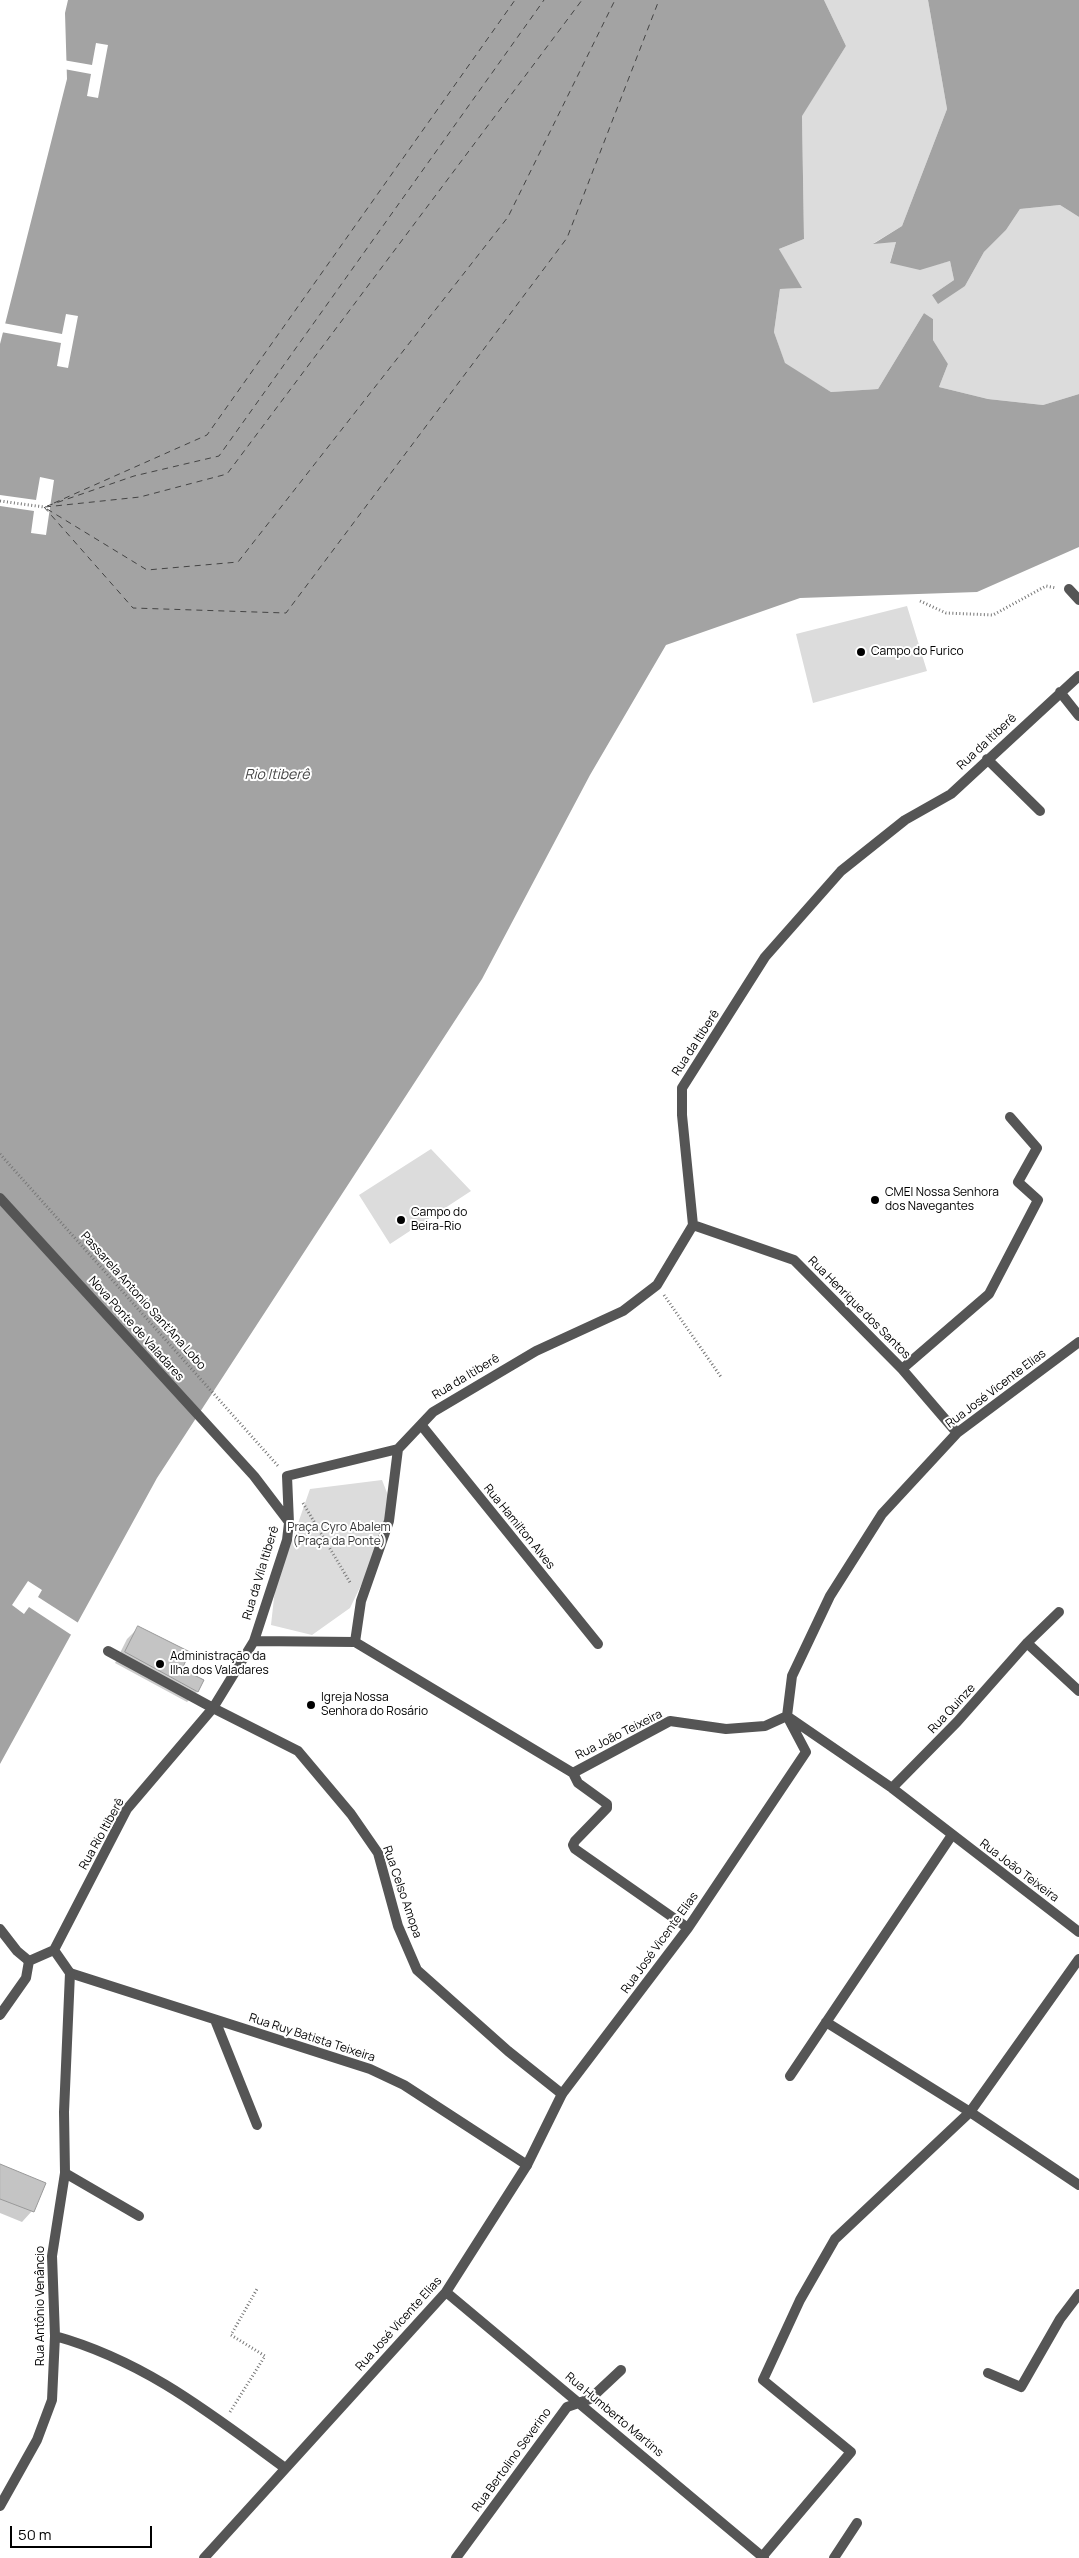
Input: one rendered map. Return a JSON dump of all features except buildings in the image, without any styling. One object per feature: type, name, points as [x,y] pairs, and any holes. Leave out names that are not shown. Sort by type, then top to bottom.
[{"type":"street","points":[[1069,589],[1079,600]]},
{"type":"street","name":"Rua da Itiberê","points":[[398,1449],[422,1426],[433,1412],[536,1350],[622,1311],[657,1284],[692,1225],[682,1115],[682,1088],[765,958],[841,871],[905,820],[951,794],[1079,676]]},
{"type":"street","points":[[1060,692],[1079,716]]},
{"type":"street","points":[[987,759],[1040,811]]},
{"type":"street","points":[[902,1369],[990,1294],[1038,1200],[1018,1182],[1037,1148],[1010,1117]]},
{"type":"street","name":"Nova Ponte de Valadares","points":[[0,1198],[254,1476],[289,1523]]},
{"type":"street","name":"Rua Henrique dos Santos","points":[[692,1225],[794,1260],[902,1369],[957,1433]]},
{"type":"street","name":"Rua José Vicente Elias","points":[[204,2558],[446,2292],[527,2165],[562,2094],[688,1928],[806,1752],[787,1716],[792,1676],[830,1596],[882,1514],[957,1433],[1079,1342]]},
{"type":"street","name":"Rua Hamilton Alves","points":[[422,1426],[598,1644]]},
{"type":"street","points":[[254,1641],[355,1642],[361,1601],[389,1521],[398,1449]]},
{"type":"street","name":"Rua da Vila Itiberê","points":[[254,1641],[287,1540],[289,1523],[288,1476],[398,1449]]},
{"type":"street","name":"Rua Quinze","points":[[892,1788],[957,1722],[1027,1643],[1059,1612]]},
{"type":"street","name":"Rua Rio Itiberê","points":[[54,1950],[127,1809],[213,1708],[254,1641]]},
{"type":"street","name":"Rua João Teixeira","points":[[355,1642],[573,1773],[670,1721],[726,1729],[765,1726],[787,1716],[892,1788],[1079,1932]]},
{"type":"street","points":[[1027,1643],[1079,1691]]},
{"type":"street","name":"Rua Celso Amopa","points":[[108,1651],[213,1708],[298,1751],[352,1814],[378,1853],[398,1926],[417,1970],[508,2051],[562,2094]]},
{"type":"street","points":[[573,1773],[578,1783],[607,1804],[607,1808],[575,1841],[573,1845],[575,1849],[688,1928]]},
{"type":"street","points":[[790,2076],[952,1835]]},
{"type":"street","points":[[0,1929],[17,1951],[29,1961]]},
{"type":"street","points":[[29,1961],[54,1950],[70,1973]]},
{"type":"street","points":[[763,2557],[851,2452],[763,2380],[800,2300],[835,2239],[970,2112],[1079,1959]]},
{"type":"street","points":[[0,2015],[26,1978],[29,1961]]},
{"type":"street","name":"Rua Ruy Batista Teixeira","points":[[70,1973],[370,2069],[404,2085],[527,2165]]},
{"type":"street","name":"Rua Antônio Venâncio","points":[[0,2506],[37,2440],[52,2400],[55,2336],[52,2256],[66,2173],[64,2112],[70,1973]]},
{"type":"street","points":[[216,2020],[257,2125]]},
{"type":"street","points":[[826,2022],[970,2112],[1079,2185]]},
{"type":"street","points":[[66,2173],[138,2216]]},
{"type":"street","name":"Rua Humberto Martins","points":[[446,2292],[763,2557]]},
{"type":"street","points":[[988,2373],[1021,2387],[1060,2319],[1079,2294]]},
{"type":"street","points":[[55,2336],[86,2344],[118,2358],[193,2400],[285,2468]]},
{"type":"street","name":"Rua Bertolino Severino","points":[[456,2558],[566,2407],[590,2399],[621,2370]]},
{"type":"street","points":[[834,2558],[857,2523]]},
{"type":"path","points":[[0,501],[44,507]]},
{"type":"path","points":[[920,601],[946,613],[993,615],[1046,586],[1069,589]]},
{"type":"path","name":"Passarela Antonio Sant'Ana Lobo","points":[[0,1154],[272,1459]]},
{"type":"path","points":[[657,1284],[721,1377]]},
{"type":"path","points":[[302,1501],[361,1601]]},
{"type":"path","points":[[223,2423],[265,2356],[231,2335],[258,2289]]},
{"type":"green space","points":[[824,0],[928,0],[947,109],[902,226],[874,243],[896,242],[890,262],[920,269],[950,261],[954,280],[932,295],[965,286],[984,252],[1006,230],[1020,209],[1060,205],[1079,217],[1079,394],[1043,405],[988,399],[939,387],[948,364],[933,340],[933,319],[924,313],[878,389],[831,392],[785,364],[774,332],[780,289],[801,288],[779,249],[804,239],[802,115],[846,46]]},
{"type":"green space","name":"Campo do Furico","points":[[907,606],[927,671],[813,703],[796,634]]},
{"type":"green space","name":"Campo do Beira-Rio","points":[[431,1149],[471,1191],[390,1244],[359,1195]]},
{"type":"green space","name":"Praça Cyro Abalem (Praça da Ponte)","points":[[382,1480],[389,1498],[380,1546],[350,1608],[312,1635],[271,1625],[275,1589],[310,1489]]},
{"type":"water","name":"Rio Itiberê","points":[[68,0],[824,0],[846,46],[802,116],[804,239],[779,249],[802,288],[780,289],[774,332],[785,363],[831,392],[878,389],[924,313],[933,319],[933,340],[948,364],[939,387],[988,399],[1043,405],[1079,394],[1079,547],[977,592],[800,598],[666,645],[590,775],[482,979],[157,1478],[0,1764],[0,344],[67,79],[65,13]]},
{"type":"water","points":[[928,0],[1079,0],[1079,217],[1060,205],[1020,209],[1006,230],[984,252],[965,286],[938,304],[932,295],[954,280],[950,261],[920,270],[890,263],[896,242],[873,244],[902,226],[947,109]]},
{"type":"pier","points":[[96,43],[108,45],[98,98],[87,96],[91,74],[64,69],[63,60],[92,65]]},
{"type":"pier","points":[[66,314],[78,316],[68,368],[57,366],[61,343],[1,332],[3,323],[62,334]]},
{"type":"pier","points":[[40,477],[54,480],[46,535],[31,533],[34,511],[0,506],[0,495],[36,500]]},
{"type":"pier","points":[[28,1581],[42,1590],[38,1597],[80,1624],[73,1636],[29,1607],[24,1614],[12,1605]]},
{"type":"ferry route","points":[[54,503],[207,435],[515,0]]},
{"type":"ferry route","points":[[47,506],[134,476],[219,456],[544,0]]},
{"type":"ferry route","points":[[45,507],[140,497],[227,474],[582,0]]},
{"type":"ferry route","points":[[47,509],[147,570],[238,562],[508,217],[615,0]]},
{"type":"ferry route","points":[[44,507],[133,608],[286,613],[567,238],[659,0]]},
{"type":"place","name":"Campo do Furico","points":[[861,652]]},
{"type":"place","name":"CMEI Nossa Senhora dos Navegantes","points":[[875,1200]]},
{"type":"place","name":"Campo do Beira-Rio","points":[[401,1220]]},
{"type":"place","name":"Administração da Ilha dos Valadares","points":[[160,1664]]},
{"type":"place","name":"Igreja Nossa Senhora do Rosário","points":[[311,1705]]}]
